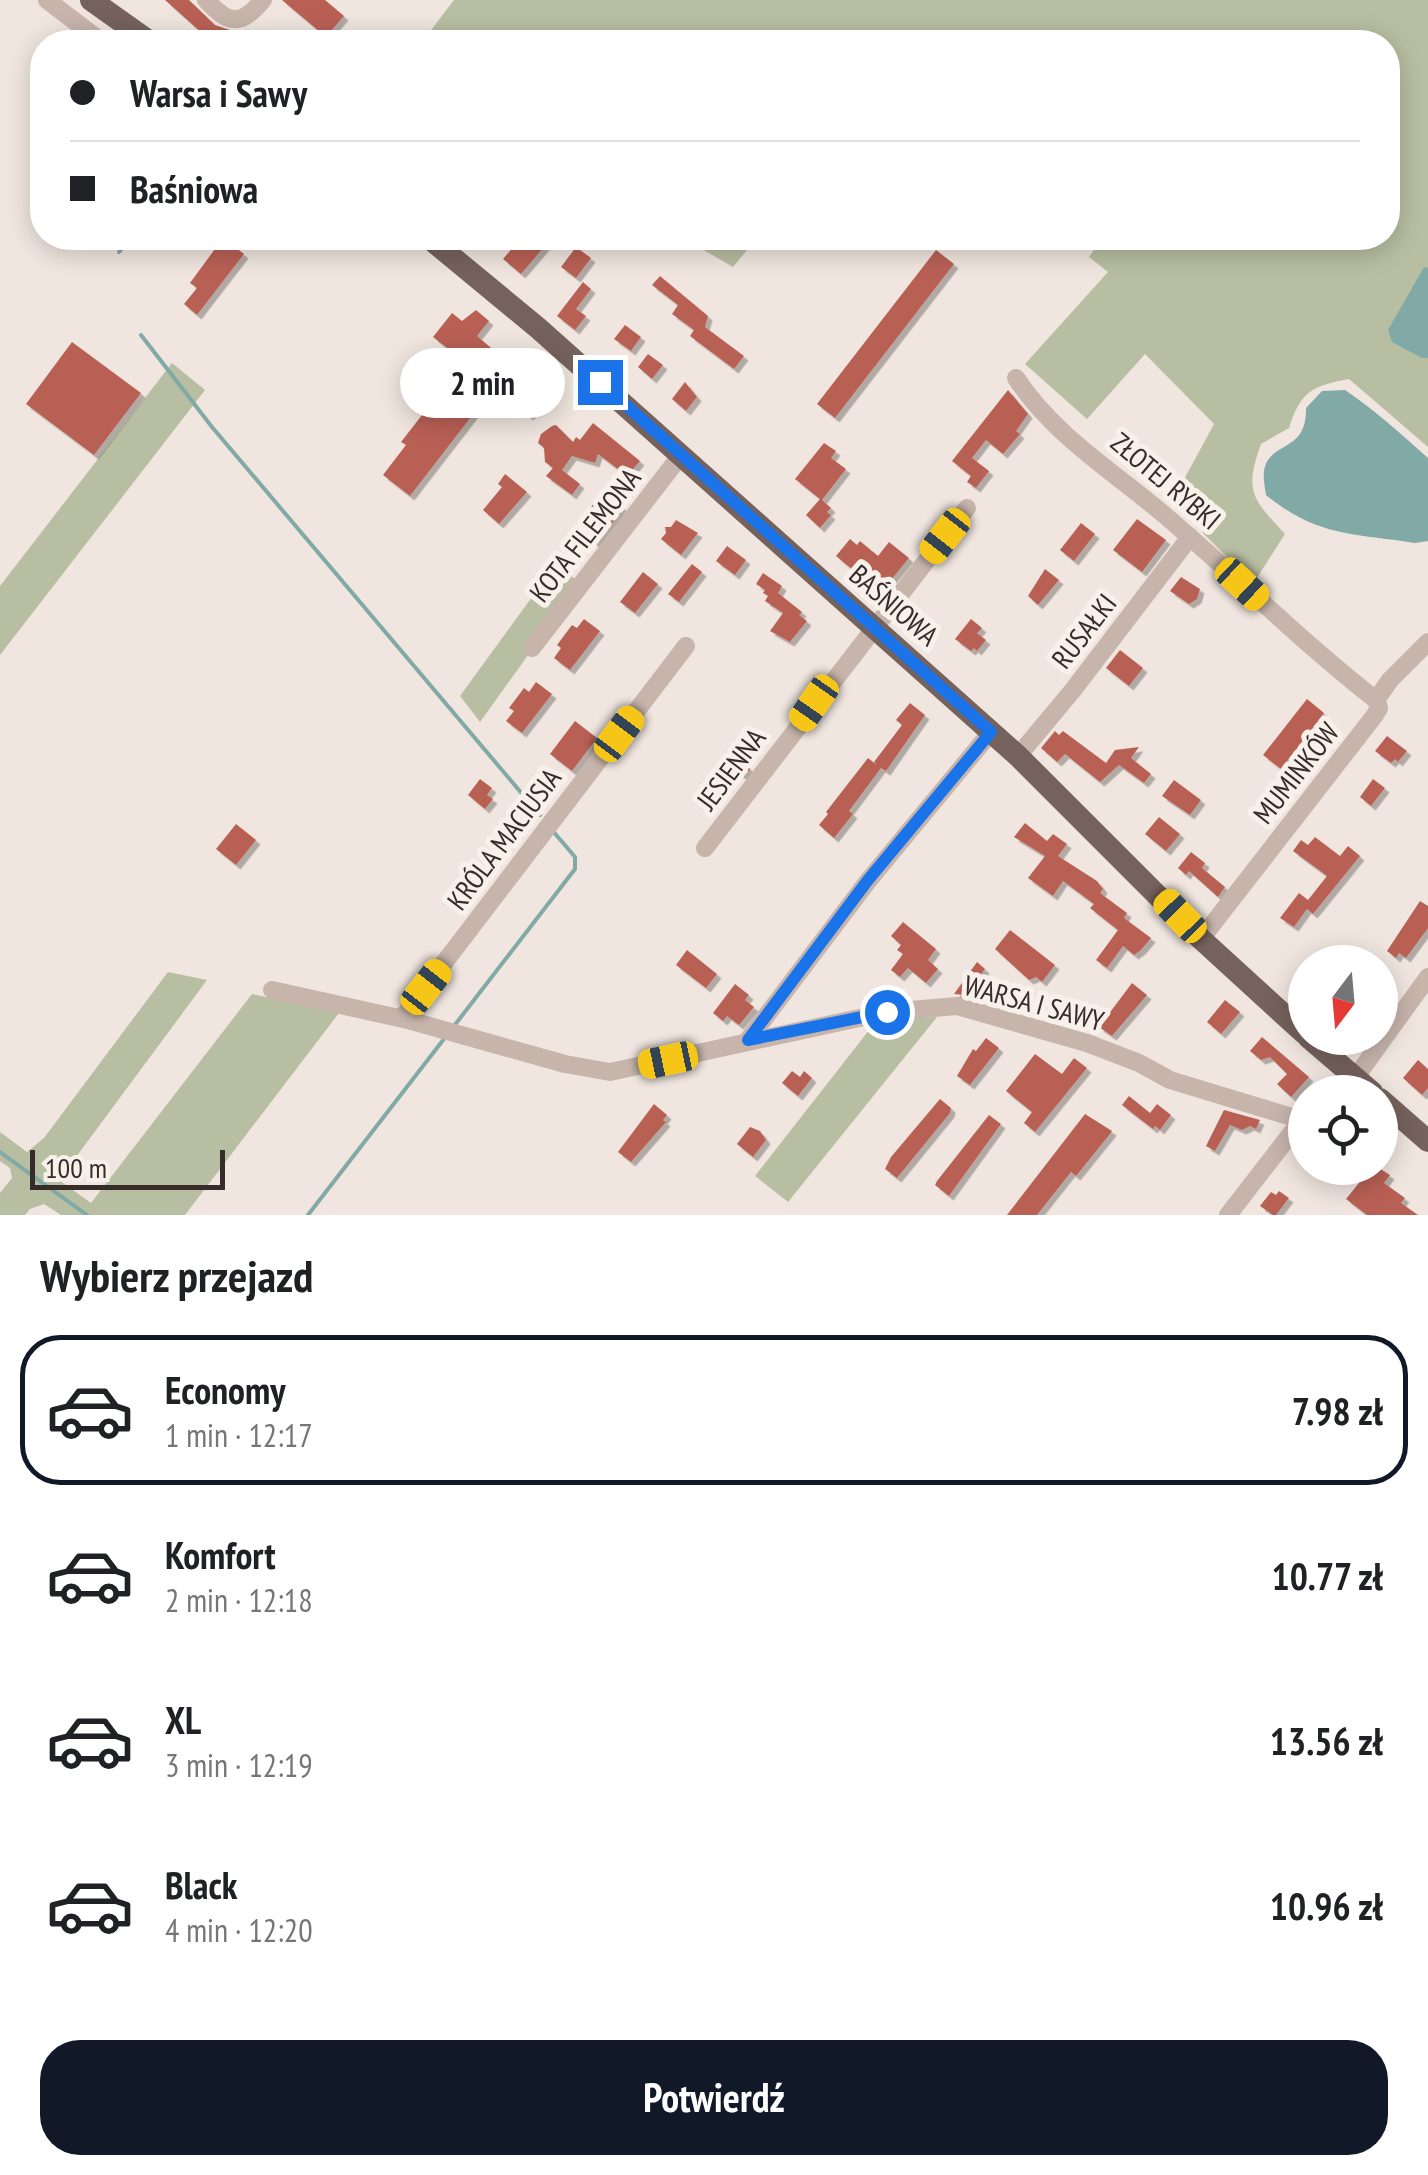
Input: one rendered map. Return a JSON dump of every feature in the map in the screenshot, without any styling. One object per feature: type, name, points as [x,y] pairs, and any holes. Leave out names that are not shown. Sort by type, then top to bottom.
[{"type":"main road","points":[[91,0],[133,30]]},
{"type":"main road","name":"BAŚNIOWA","points":[[443,250],[538,328],[1018,756],[1201,939],[1288,1019]]},
{"type":"main road","name":"BAŚNIOWA","points":[[1326,1055],[1345,1075]]},
{"type":"main road","points":[[1398,1115],[1428,1141]]},
{"type":"street","points":[[47,0],[86,30]]},
{"type":"street","points":[[206,0],[223,16],[238,20],[248,18],[264,0]]},
{"type":"street","name":"ZŁOTEJ RYBKI","points":[[1016,378],[1047,418],[1376,700]]},
{"type":"street","name":"KOTA FILEMONA","points":[[532,648],[681,455]]},
{"type":"street","name":"JESIENNA","points":[[705,848],[967,508]]},
{"type":"street","name":"RUSAŁKI","points":[[1018,756],[1190,537]]},
{"type":"street","name":"MUMINKÓW","points":[[1201,939],[1376,716],[1376,700],[1390,680],[1428,642]]},
{"type":"street","name":"KRÓLA MACIUSIA","points":[[402,1018],[686,646]]},
{"type":"street","points":[[748,1040],[868,880],[991,732]]},
{"type":"street","points":[[1365,1075],[1428,977]]},
{"type":"street","name":"WARSA I SAWY","points":[[272,990],[402,1018],[565,1064],[610,1072],[887,1012],[957,1006],[1087,1043],[1170,1080],[1288,1117]]},
{"type":"street","points":[[1228,1215],[1288,1141]]},
{"type":"green space","points":[[454,0],[1428,0],[1428,447],[1349,379],[1310,392],[1298,406],[1289,428],[1261,444],[1256,460],[1254,493],[1285,534],[1253,584],[1203,533],[1202,510],[1175,496],[1214,424],[1145,354],[1087,419],[1025,364],[1108,272],[1089,257],[1094,250],[1400,250],[1400,30],[431,30]]},
{"type":"green space","points":[[704,250],[747,250],[733,267]]},
{"type":"green space","points":[[172,363],[205,390],[0,655],[0,586]]},
{"type":"green space","points":[[556,564],[580,583],[480,722],[460,696]]},
{"type":"green space","points":[[168,972],[207,980],[59,1180],[91,1203],[252,994],[339,1013],[185,1215],[61,1215],[44,1204],[25,1215],[0,1215],[0,1193],[12,1178],[10,1168],[0,1161],[0,1132],[27,1152],[44,1138]]},
{"type":"green space","points":[[937,1017],[788,1202],[755,1176],[877,1020]]},
{"type":"water","points":[[1424,267],[1428,268],[1428,358],[1392,342],[1388,330]]},
{"type":"water","points":[[1345,390],[1428,458],[1428,541],[1415,543],[1336,531],[1302,519],[1266,495],[1267,461],[1301,433],[1306,408],[1322,391]]},
{"type":"building","points":[[165,0],[189,0],[215,25],[230,30],[199,30]]},
{"type":"building","points":[[282,0],[325,0],[344,16],[332,30],[318,30]]},
{"type":"building","points":[[214,250],[239,250],[244,254],[197,315],[184,304],[197,288],[190,283]]},
{"type":"building","points":[[511,250],[542,250],[521,274],[503,259]]},
{"type":"building","points":[[574,250],[591,258],[576,278],[561,267]]},
{"type":"building","points":[[936,250],[954,264],[835,418],[817,404]]},
{"type":"building","points":[[660,276],[708,316],[705,327],[744,356],[734,369],[690,336],[694,330],[672,314],[678,305],[652,285]]},
{"type":"building","points":[[583,282],[591,289],[576,309],[586,316],[575,330],[557,316]]},
{"type":"building","points":[[476,310],[489,321],[477,336],[497,353],[498,359],[470,395],[481,404],[410,496],[383,475],[406,445],[401,442],[464,361],[433,337],[452,313],[462,321]]},
{"type":"building","points":[[625,325],[641,337],[631,351],[614,339]]},
{"type":"building","points":[[72,342],[141,393],[94,455],[26,404]]},
{"type":"building","points":[[648,354],[663,365],[652,379],[638,367]]},
{"type":"building","points":[[519,381],[542,400],[529,416],[506,398]]},
{"type":"building","points":[[685,382],[697,397],[686,411],[672,399]]},
{"type":"building","points":[[1008,390],[1028,414],[1016,431],[1020,434],[1003,454],[986,440],[972,458],[989,471],[976,488],[967,482],[971,476],[952,461]]},
{"type":"building","points":[[593,423],[640,461],[627,476],[598,454],[595,463],[572,456],[562,470],[580,484],[572,495],[546,476],[553,468],[545,462],[544,448],[538,443],[541,434],[556,425],[573,442],[576,437],[580,440]]},
{"type":"building","points":[[824,443],[836,451],[831,458],[846,469],[822,500],[831,508],[827,512],[831,515],[820,528],[806,515],[820,499],[795,479]]},
{"type":"building","points":[[505,474],[527,492],[499,524],[483,510],[502,487],[498,484]]},
{"type":"building","points":[[603,492],[624,508],[596,544],[589,538],[599,526],[586,513]]},
{"type":"building","points":[[1137,519],[1166,540],[1142,572],[1113,550]]},
{"type":"building","points":[[676,520],[698,533],[681,555],[661,539],[665,527],[671,527]]},
{"type":"building","points":[[1081,523],[1095,534],[1074,561],[1060,550]]},
{"type":"building","points":[[850,539],[857,545],[860,541],[878,556],[889,542],[909,558],[882,591],[885,594],[876,606],[864,596],[876,582],[836,556]]},
{"type":"building","points":[[727,546],[746,560],[735,575],[716,561]]},
{"type":"building","points":[[692,564],[702,572],[679,602],[668,594]]},
{"type":"building","points":[[1045,569],[1059,580],[1038,605],[1028,596]]},
{"type":"building","points":[[643,572],[658,584],[635,613],[620,602]]},
{"type":"building","points":[[763,573],[782,586],[778,593],[802,612],[799,615],[807,621],[790,642],[770,631],[783,613],[765,601],[765,590],[756,584]]},
{"type":"building","points":[[1181,577],[1200,589],[1197,599],[1189,604],[1170,591]]},
{"type":"building","points":[[584,619],[600,631],[570,670],[554,658],[561,648],[557,645],[572,625],[577,628]]},
{"type":"building","points":[[971,619],[982,628],[977,633],[986,640],[977,651],[955,639]]},
{"type":"building","points":[[1120,650],[1143,668],[1129,686],[1106,668]]},
{"type":"building","points":[[536,682],[552,694],[522,733],[506,721],[514,711],[509,708],[524,688],[529,692]]},
{"type":"building","points":[[1307,699],[1324,713],[1281,769],[1263,755]]},
{"type":"building","points":[[910,703],[925,715],[886,771],[881,768],[849,811],[853,814],[834,838],[819,825],[826,812],[868,758],[877,765],[874,762],[902,725],[896,720]]},
{"type":"building","points":[[575,721],[597,738],[572,771],[550,754]]},
{"type":"building","points":[[1055,731],[1059,735],[1063,731],[1106,763],[1115,750],[1139,747],[1131,758],[1151,774],[1144,783],[1119,765],[1100,782],[1065,754],[1057,762],[1041,748]]},
{"type":"building","points":[[1387,736],[1407,751],[1398,762],[1395,759],[1391,763],[1375,751]]},
{"type":"building","points":[[733,752],[750,769],[744,777],[732,768],[708,804],[697,797],[715,769],[718,771]]},
{"type":"building","points":[[480,779],[492,788],[487,795],[493,799],[485,809],[468,795]]},
{"type":"building","points":[[1373,779],[1385,788],[1371,806],[1360,797]]},
{"type":"building","points":[[1174,780],[1201,800],[1190,815],[1162,796]]},
{"type":"building","points":[[1159,817],[1180,834],[1166,851],[1145,834]]},
{"type":"building","points":[[1025,823],[1047,841],[1053,834],[1067,844],[1058,856],[1097,881],[1103,889],[1100,893],[1151,938],[1141,950],[1134,955],[1123,946],[1107,968],[1096,960],[1118,930],[1090,908],[1094,904],[1063,881],[1053,896],[1028,878],[1045,856],[1014,837]]},
{"type":"building","points":[[236,824],[256,840],[236,865],[216,849]]},
{"type":"building","points":[[1315,837],[1340,856],[1348,846],[1360,856],[1313,914],[1307,909],[1294,927],[1280,918],[1299,893],[1308,900],[1327,876],[1293,851],[1301,840],[1308,845]]},
{"type":"building","points":[[1191,852],[1205,863],[1202,868],[1225,887],[1218,897],[1189,871],[1186,875],[1178,868]]},
{"type":"building","points":[[1420,901],[1428,906],[1428,928],[1406,958],[1398,955],[1398,945],[1391,945]]},
{"type":"building","points":[[903,922],[936,949],[928,960],[938,969],[926,983],[908,968],[900,977],[891,970],[903,954],[897,950],[901,945],[891,936]]},
{"type":"building","points":[[1010,930],[1055,965],[1042,982],[1036,977],[1029,980],[995,949]]},
{"type":"building","points":[[687,950],[717,974],[706,988],[676,965]]},
{"type":"building","points":[[977,962],[985,969],[965,995],[954,994]]},
{"type":"building","points":[[1132,983],[1147,995],[1112,1036],[1099,1027]]},
{"type":"building","points":[[735,984],[749,995],[745,1000],[754,1007],[739,1025],[727,1016],[723,1021],[713,1013]]},
{"type":"building","points":[[1225,1000],[1240,1012],[1221,1034],[1207,1022]]},
{"type":"building","points":[[1262,1037],[1307,1075],[1288,1075],[1288,1094],[1277,1084],[1287,1074],[1270,1057],[1261,1060],[1250,1051]]},
{"type":"building","points":[[986,1038],[999,1048],[970,1085],[957,1076],[973,1049],[976,1051]]},
{"type":"building","points":[[1035,1054],[1062,1074],[1074,1058],[1087,1068],[1035,1132],[1024,1123],[1032,1112],[1006,1091]]},
{"type":"building","points":[[1418,1060],[1428,1069],[1428,1088],[1422,1095],[1403,1078]]},
{"type":"building","points":[[792,1071],[800,1077],[804,1071],[812,1078],[798,1096],[782,1083]]},
{"type":"building","points":[[1129,1096],[1150,1113],[1157,1104],[1171,1115],[1160,1130],[1155,1126],[1153,1129],[1122,1105]]},
{"type":"building","points":[[940,1099],[951,1108],[950,1113],[897,1178],[885,1169],[891,1157]]},
{"type":"building","points":[[654,1104],[667,1115],[663,1120],[666,1122],[631,1162],[618,1152]]},
{"type":"building","points":[[1224,1110],[1260,1120],[1256,1129],[1250,1126],[1242,1130],[1230,1125],[1215,1151],[1206,1146]]},
{"type":"building","points":[[1085,1114],[1112,1131],[1110,1134],[1076,1176],[1071,1172],[1037,1215],[1007,1215]]},
{"type":"building","points":[[989,1115],[1001,1124],[949,1196],[935,1185]]},
{"type":"building","points":[[750,1127],[760,1131],[766,1140],[753,1157],[737,1144]]},
{"type":"building","points":[[1357,1185],[1387,1185],[1405,1198],[1401,1203],[1418,1215],[1367,1215],[1346,1199]]},
{"type":"building","points":[[1279,1191],[1289,1198],[1273,1215],[1260,1206],[1271,1192],[1276,1195]]},
{"type":"waterway","points":[[141,335],[212,427],[540,815]]},
{"type":"waterway","points":[[454,1026],[575,869],[575,857],[552,830]]},
{"type":"waterway","points":[[308,1215],[447,1035]]},
{"type":"waterway","points":[[0,1152],[87,1215]]},
{"type":"route","points":[[600,382],[991,732],[868,880],[748,1040],[887,1012]]}]
